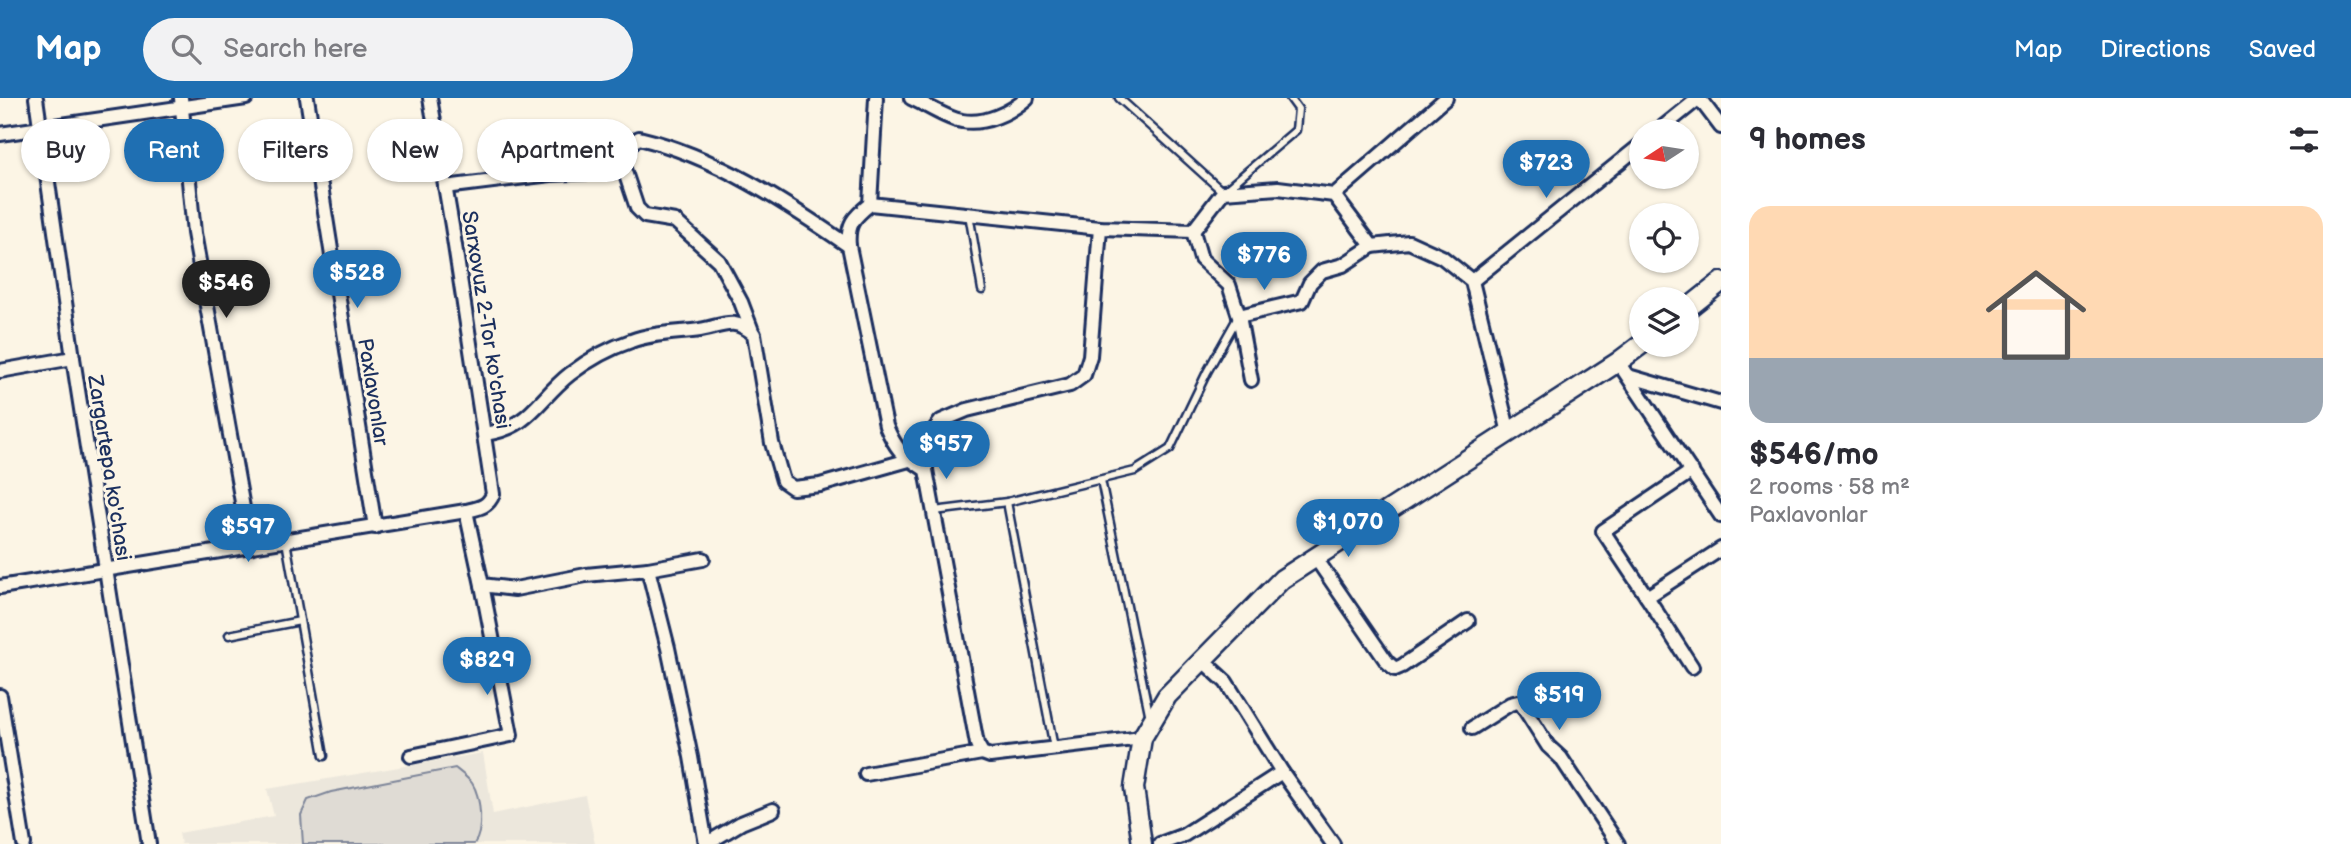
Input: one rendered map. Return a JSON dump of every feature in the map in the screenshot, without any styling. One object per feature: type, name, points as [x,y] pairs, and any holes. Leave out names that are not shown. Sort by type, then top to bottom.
[{"type":"street","name":"Zargartepa ko'chasi","points":[[36,98],[39,119]]},
{"type":"street","points":[[85,119],[182,102],[246,98]]},
{"type":"street","name":"Paxlavonlar","points":[[307,98],[375,527]]},
{"type":"street","name":"Sarxovuz 2-Tor ko'chasi","points":[[430,98],[493,494],[487,505],[466,511]]},
{"type":"street","points":[[870,204],[876,98]]},
{"type":"street","points":[[911,98],[934,103],[961,121],[990,120],[1019,106],[1027,98]]},
{"type":"street","points":[[1334,195],[1446,98]]},
{"type":"street","points":[[1673,119],[1699,98],[1721,127]]},
{"type":"street","points":[[182,102],[194,233],[250,547]]},
{"type":"street","points":[[0,134],[21,130]]},
{"type":"street","points":[[638,139],[715,165],[762,190],[849,246]]},
{"type":"street","points":[[1472,281],[1629,154]]},
{"type":"street","name":"Zargartepa ko'chasi","points":[[48,182],[149,844]]},
{"type":"street","points":[[445,187],[486,182]]},
{"type":"street","points":[[628,182],[637,208],[645,216],[675,221],[719,261],[741,302],[754,334],[772,443],[783,481],[793,488],[820,485],[909,460]]},
{"type":"street","points":[[1193,231],[1223,192],[1278,188],[1334,195],[1372,246]]},
{"type":"street","points":[[926,470],[895,447],[886,426],[849,246],[848,230],[857,215],[870,204],[1100,228],[1193,231]]},
{"type":"street","points":[[1100,228],[1090,356],[1084,375],[1070,385],[967,410],[941,421],[928,439],[926,470],[977,744],[982,753],[990,757],[1054,749],[1147,731]]},
{"type":"street","points":[[1193,231],[1201,259],[1229,285],[1239,316],[1251,380]]},
{"type":"street","points":[[1239,316],[1302,301],[1310,284],[1322,271],[1343,265],[1372,246],[1409,242],[1442,257],[1472,281],[1508,433]]},
{"type":"street","points":[[1699,299],[1721,282]]},
{"type":"street","points":[[485,434],[501,432],[517,425],[569,375],[631,340],[729,323],[742,325],[754,334]]},
{"type":"street","points":[[1142,844],[1134,788],[1147,731],[1167,696],[1282,579],[1508,433],[1623,369],[1632,357]]},
{"type":"street","points":[[0,371],[73,358]]},
{"type":"street","points":[[1623,369],[1721,403]]},
{"type":"street","points":[[1623,369],[1721,516]]},
{"type":"street","points":[[1692,471],[1603,531],[1692,667]]},
{"type":"street","points":[[0,587],[466,511],[511,735],[411,756]]},
{"type":"street","points":[[1647,597],[1721,549]]},
{"type":"street","points":[[1315,557],[1387,662],[1395,668],[1402,666],[1468,621]]},
{"type":"street","points":[[482,585],[515,589],[586,575],[648,569],[703,559]]},
{"type":"street","points":[[648,569],[680,703],[706,844],[741,823],[773,810]]},
{"type":"street","points":[[1202,660],[1226,682],[1282,772],[1333,844]]},
{"type":"street","points":[[0,696],[24,844]]},
{"type":"street","points":[[1472,727],[1510,704],[1518,702],[1522,705],[1618,844]]},
{"type":"street","points":[[866,774],[982,753]]},
{"type":"street","points":[[1160,844],[1184,835],[1282,772]]},
{"type":"lane","points":[[1119,98],[1223,192],[1296,130],[1298,109],[1290,98]]},
{"type":"lane","points":[[969,214],[982,290]]},
{"type":"lane","points":[[934,511],[1007,502],[1101,480],[1135,471],[1170,449],[1207,372],[1239,316]]},
{"type":"lane","points":[[1101,480],[1147,731]]},
{"type":"lane","points":[[1007,502],[1054,749]]},
{"type":"lane","points":[[286,541],[324,756]]},
{"type":"lane","points":[[229,635],[300,621]]},
{"type":"shaded area","points":[[483,753],[493,814],[585,795],[595,844],[181,844],[179,833],[274,816],[267,789]]},
{"type":"shaded area","points":[[455,768],[472,783],[478,797],[480,823],[474,844],[303,844],[301,815],[308,800],[331,792]]}]
